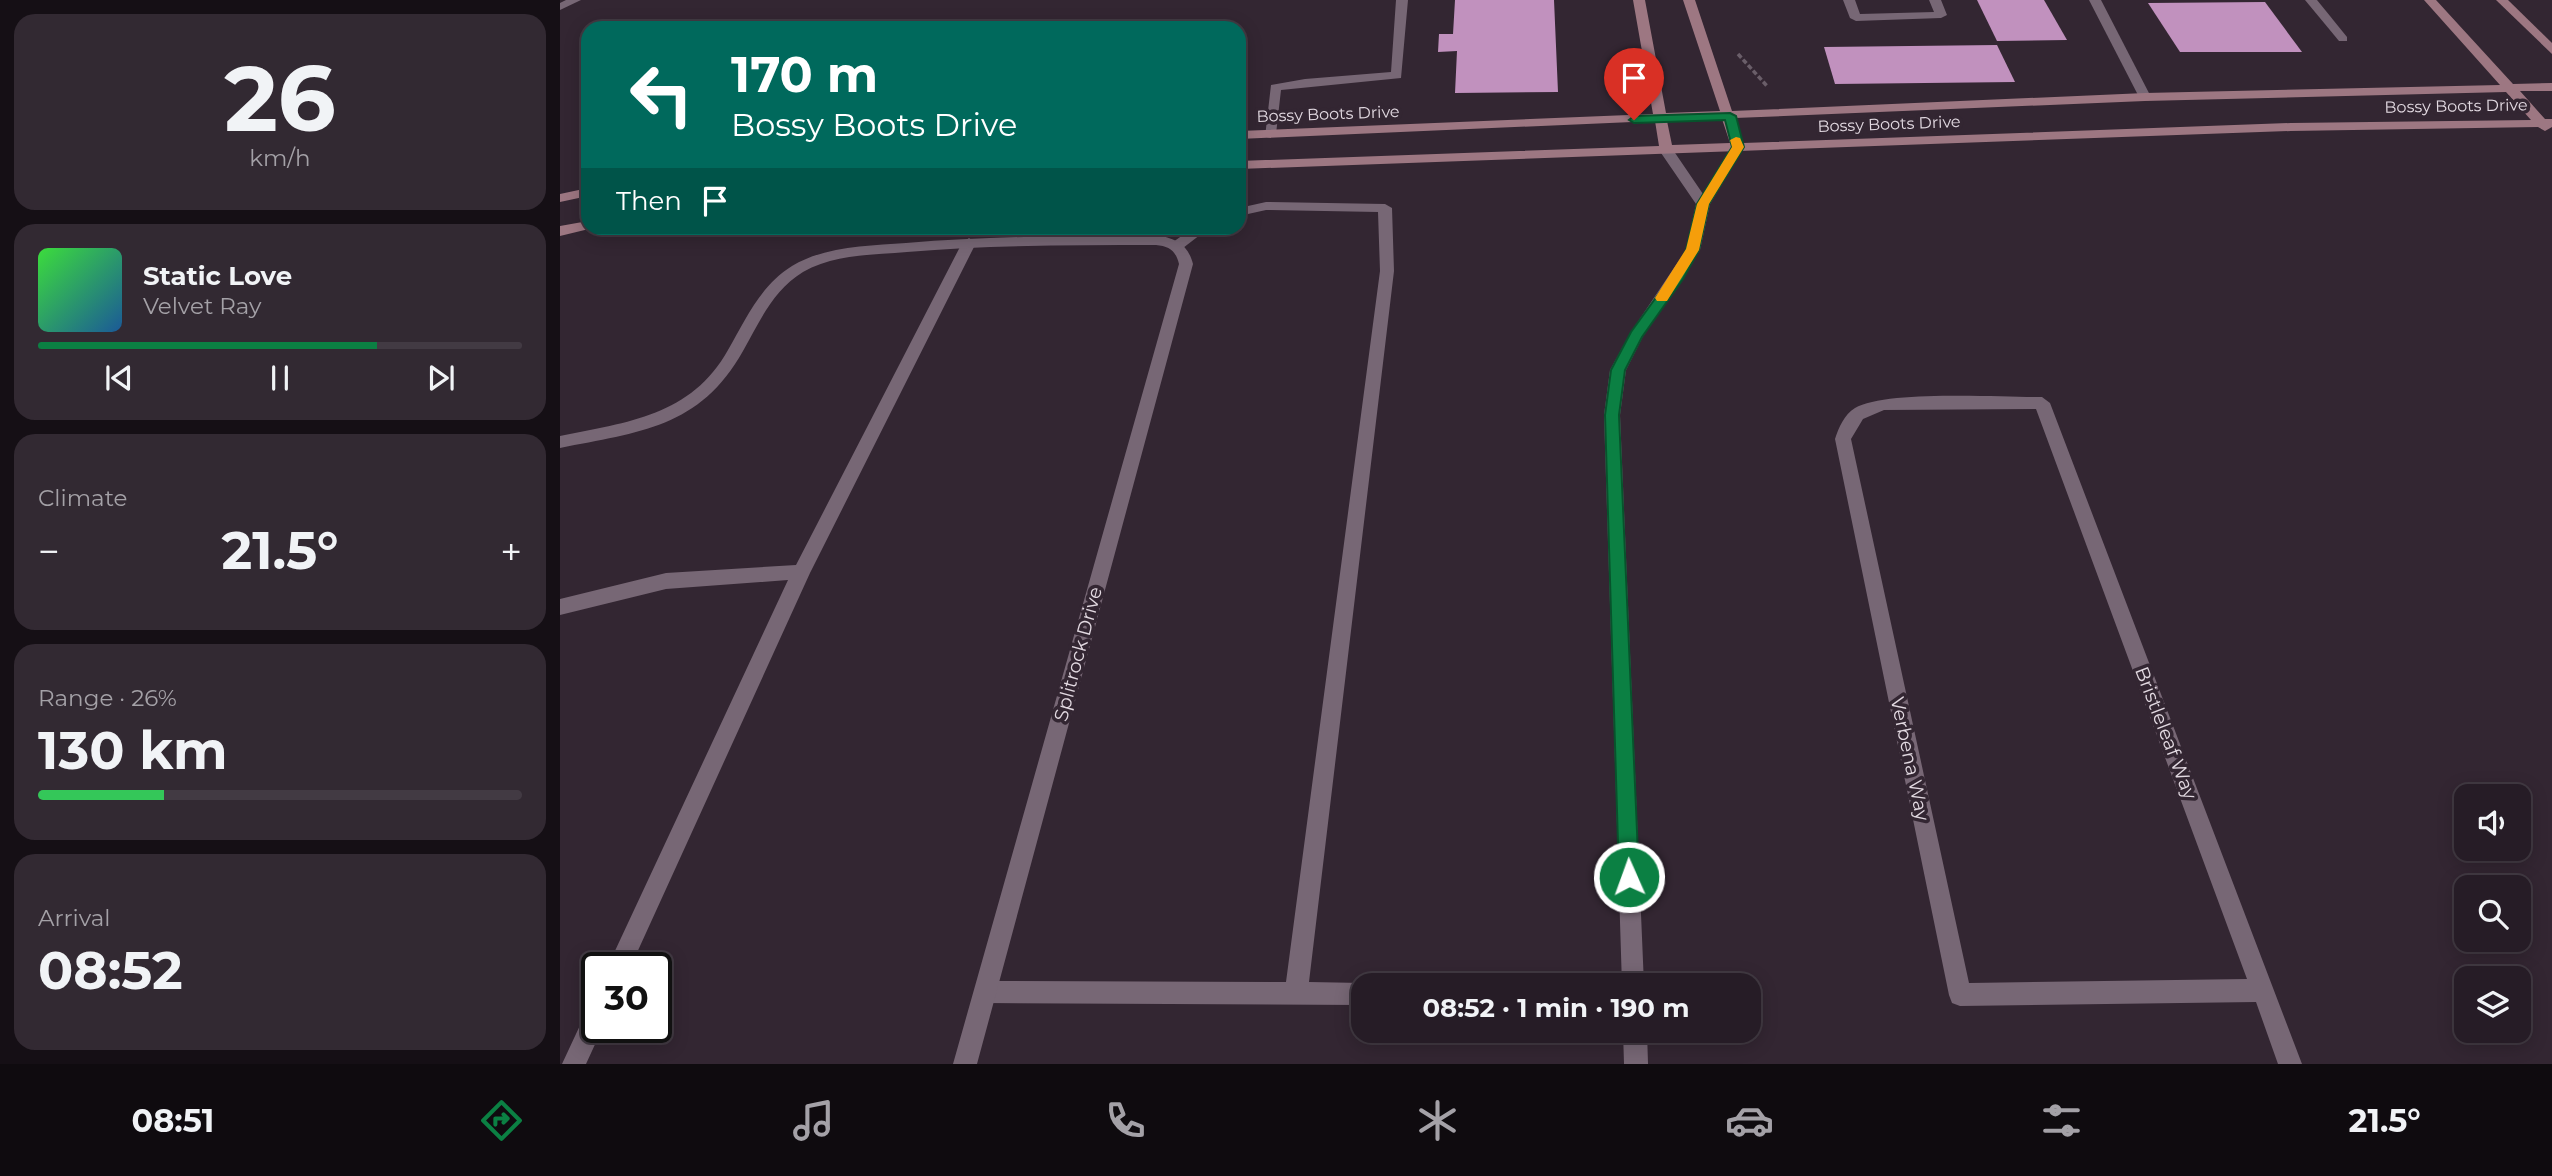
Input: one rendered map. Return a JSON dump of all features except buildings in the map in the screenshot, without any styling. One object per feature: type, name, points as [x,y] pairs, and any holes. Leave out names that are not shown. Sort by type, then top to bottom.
[{"type":"street","points":[[560,7],[575,0]]},
{"type":"street","points":[[1270,134],[1275,88],[1289,84],[1371,80],[1397,75],[1402,0]]},
{"type":"street","points":[[1639,0],[1666,150],[1703,204]]},
{"type":"street","points":[[1633,973],[1612,415],[1618,370],[1636,335],[1693,250],[1703,204],[1738,147],[1730,116],[1689,0]]},
{"type":"street","points":[[1850,0],[1856,18],[1941,15],[1935,0]]},
{"type":"street","points":[[2095,0],[2145,97]]},
{"type":"street","points":[[2311,0],[2343,39]]},
{"type":"street","points":[[2430,0],[2509,88],[2547,123],[2552,135]]},
{"type":"street","points":[[2502,0],[2552,50]]},
{"type":"street","name":"Bossy Boots Drive","points":[[1246,135],[2145,97],[2552,88]]},
{"type":"street","name":"Bossy Boots Drive","points":[[1246,165],[2331,126],[2547,123]]},
{"type":"street","points":[[560,198],[581,194]]},
{"type":"street","points":[[1246,210],[1266,206],[1385,208],[1387,271],[1296,994]]},
{"type":"street","points":[[560,231],[581,226]]},
{"type":"street","points":[[560,442],[652,421],[691,402],[719,377],[766,295],[797,269],[818,260],[846,253],[969,243],[1156,240],[1178,246],[1193,235]]},
{"type":"street","points":[[625,952],[801,572],[969,243]]},
{"type":"street","name":"Splitrock Drive","points":[[965,1064],[1186,264],[1184,254],[1178,246]]},
{"type":"street","name":"Bristleleaf Way","points":[[2042,403],[2290,1064]]},
{"type":"street","name":"Verbena Way","points":[[2042,403],[1884,404],[1867,408],[1853,416],[1843,439],[1960,995],[2263,990]]},
{"type":"street","points":[[560,607],[666,582],[801,572]]},
{"type":"street","points":[[985,992],[1351,994]]},
{"type":"street","points":[[574,1064],[584,1043]]},
{"type":"street","points":[[1635,1043],[1636,1064]]},
{"type":"slow traffic","points":[[1662,298],[1693,250],[1703,204],[1738,147],[1736,140]]},
{"type":"route","points":[[1629,877],[1612,415],[1618,370],[1636,335],[1693,250],[1703,204],[1738,147],[1730,116],[1634,120]]}]
